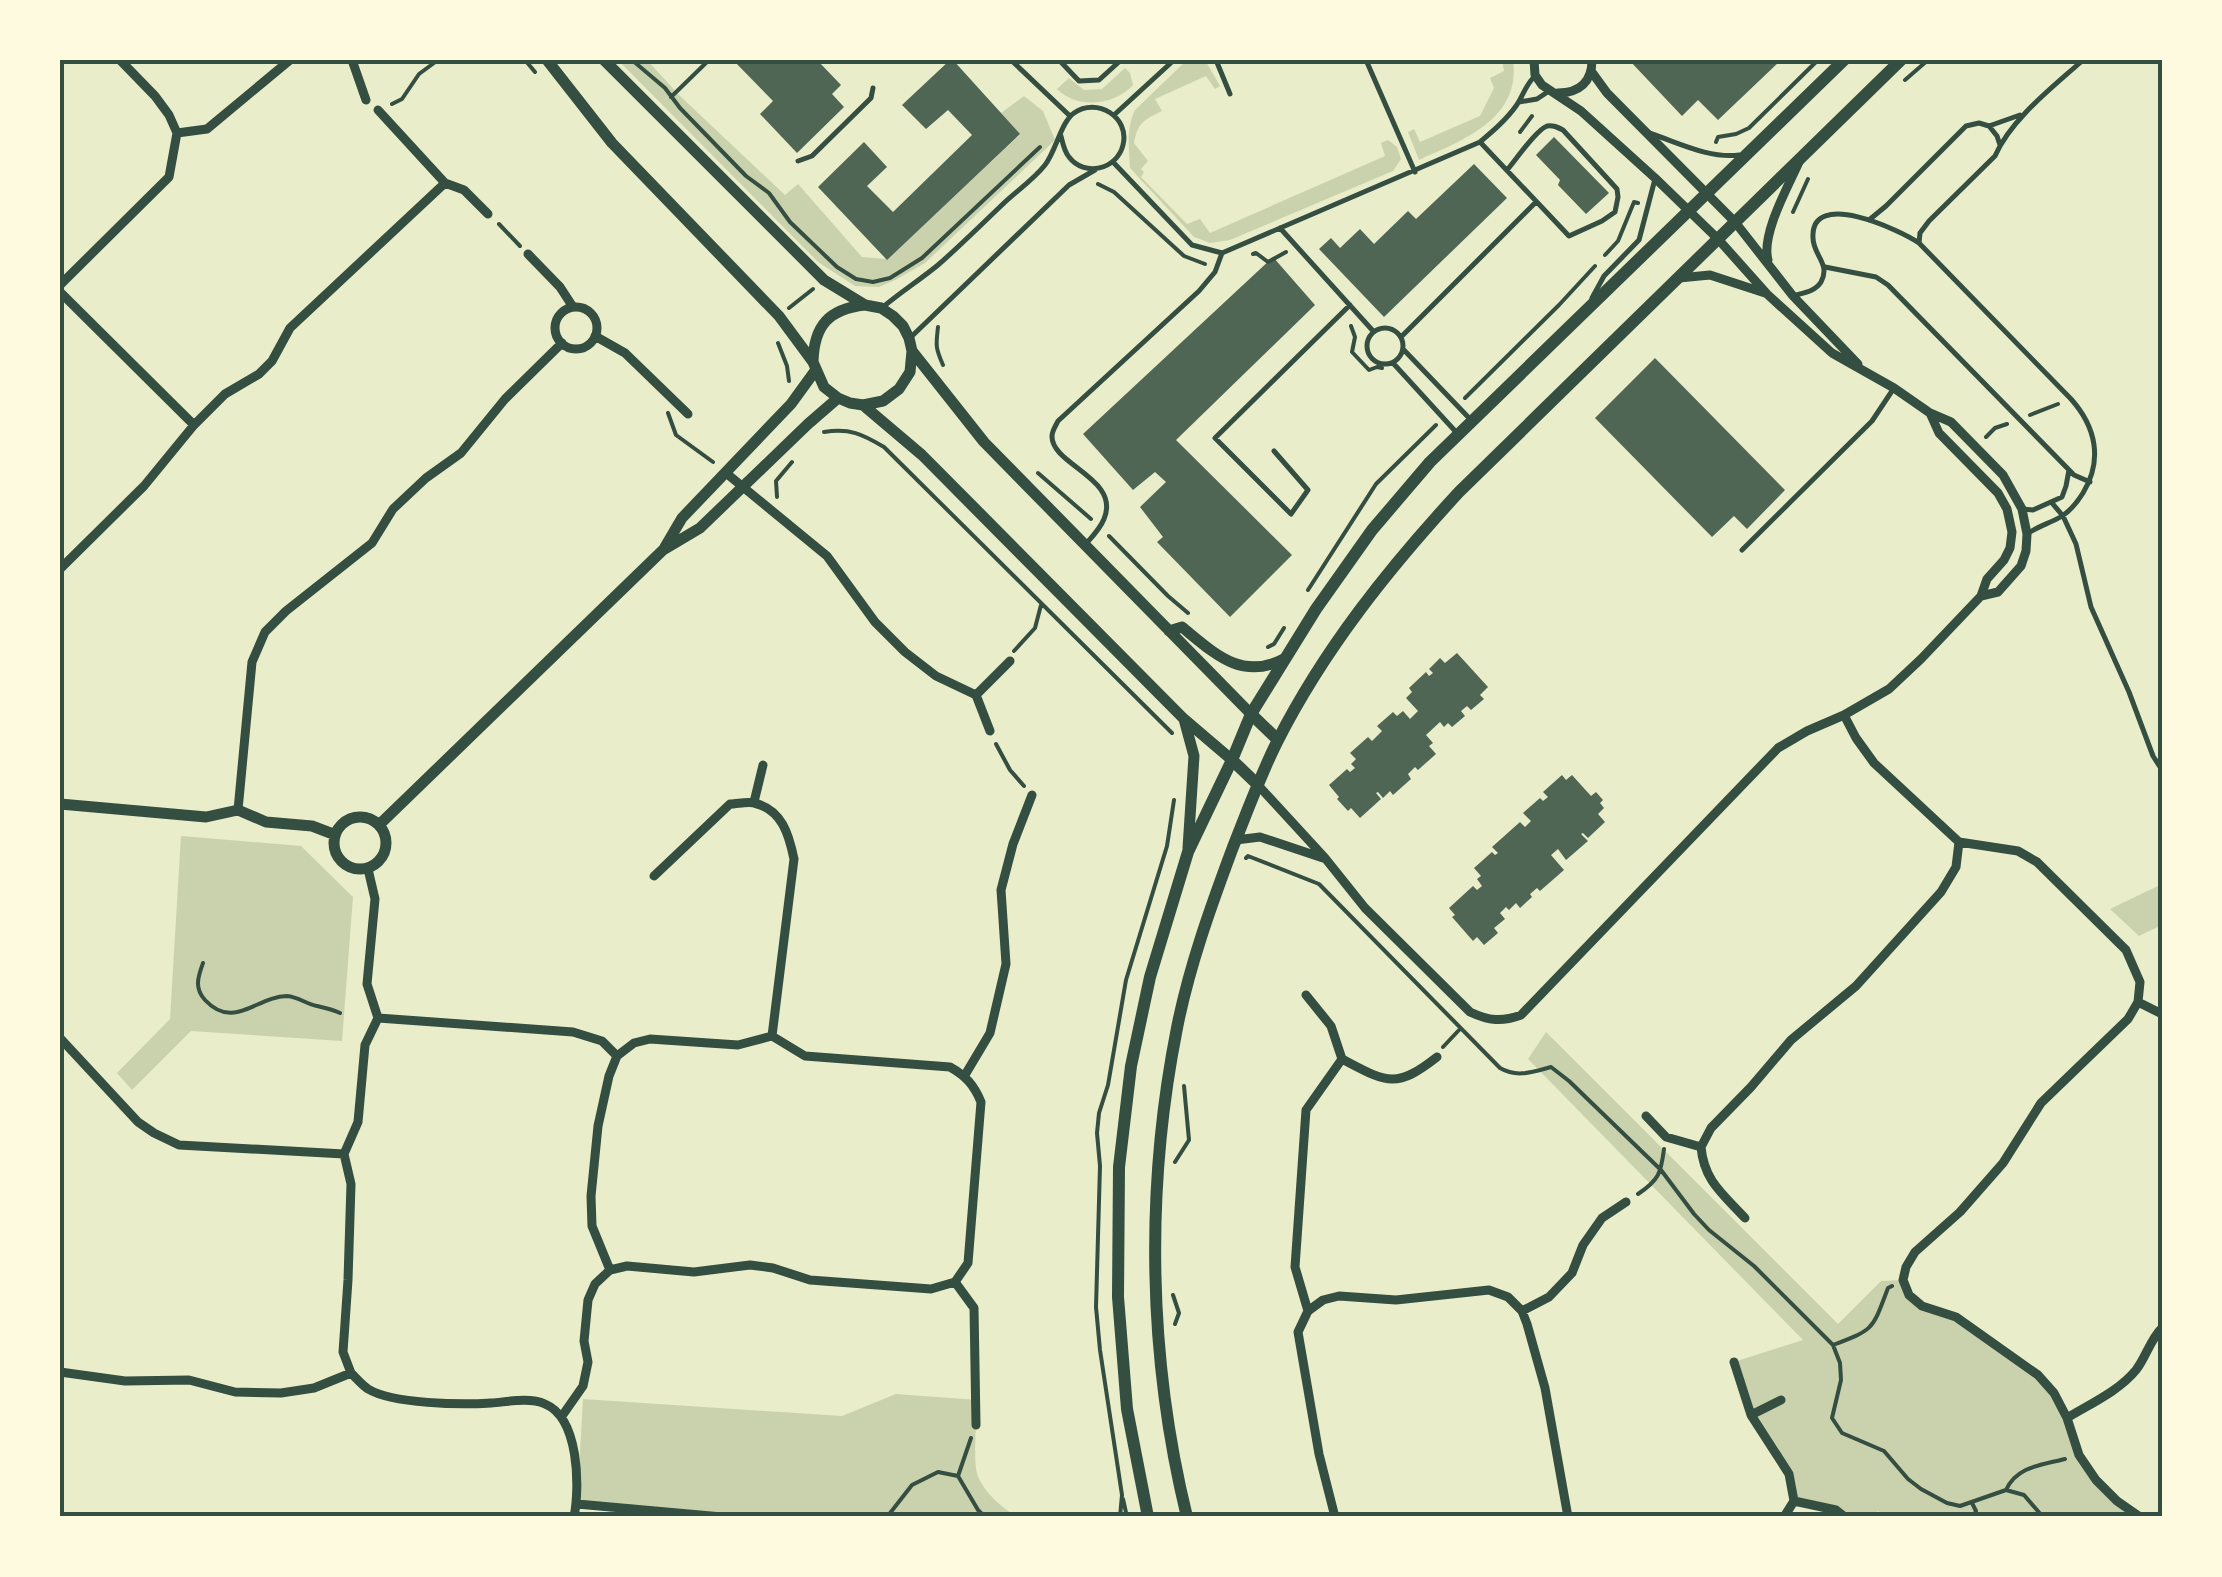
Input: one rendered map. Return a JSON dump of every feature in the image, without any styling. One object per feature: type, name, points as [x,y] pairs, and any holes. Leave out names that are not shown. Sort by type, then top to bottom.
[{"type":"main road","points":[[1148,1517],[1127,1409],[1118,1297],[1119,1167],[1131,1066],[1150,978],[1188,852],[1251,714],[1372,530],[1430,462],[1844,60]]},
{"type":"main road","points":[[1187,1517],[1161,1382],[1155,1224],[1160,1144],[1177,1027],[1210,909],[1257,784],[1278,740],[1332,650],[1414,541],[1459,492],[1900,60]]},
{"type":"main road","points":[[1251,714],[1278,740]]},
{"type":"main road","points":[[1232,760],[1257,784]]},
{"type":"street","points":[[120,60],[170,115],[176,133],[169,177],[60,288],[194,425]]},
{"type":"street","points":[[176,133],[207,130],[290,60]]},
{"type":"street","points":[[352,60],[366,100]]},
{"type":"street","points":[[546,60],[612,144],[780,316],[824,387],[838,398],[862,405],[922,455],[1184,719],[1232,760]]},
{"type":"street","points":[[604,60],[824,280],[865,305]]},
{"type":"street","points":[[1532,61],[1542,85],[1582,111],[1655,178],[1832,354],[1894,388],[1930,414],[1951,422],[2003,475],[2022,510],[2026,551],[2020,566],[1998,592],[1982,596]]},
{"type":"street","points":[[1553,92],[1579,89],[1587,81],[1592,63]]},
{"type":"street","points":[[1592,63],[1607,93],[1735,222],[1793,296],[1865,371]]},
{"type":"street","points":[[378,110],[445,183],[464,190],[488,214]]},
{"type":"street","points":[[1768,262],[1766,252],[1772,226],[1800,160]]},
{"type":"street","points":[[60,569],[144,486],[225,394],[272,361],[290,328],[445,183]]},
{"type":"street","points":[[528,254],[560,287],[573,307]]},
{"type":"street","points":[[1676,279],[1710,275],[1768,294]]},
{"type":"street","points":[[573,307],[584,308],[597,325],[592,342],[580,348],[562,343],[557,335],[556,321],[573,307]]},
{"type":"street","points":[[663,550],[682,518],[791,404],[814,366],[813,344],[820,328],[832,315],[848,307],[881,308],[903,326],[911,345],[984,442],[1251,714]]},
{"type":"street","points":[[596,336],[625,353],[688,414]]},
{"type":"street","points":[[238,810],[252,662],[265,632],[372,544],[394,508],[461,453],[506,399],[562,343]]},
{"type":"street","points":[[862,405],[883,401],[899,389],[910,372],[911,345]]},
{"type":"street","points":[[380,824],[663,550],[700,528],[838,398]]},
{"type":"street","points":[[1257,784],[1325,858],[1364,908],[1470,1012],[1486,1020],[1521,1015],[1778,748],[1889,689],[1982,596],[1987,579],[2010,548],[2012,532],[2007,509],[1998,493],[1939,434],[1930,414]]},
{"type":"street","points":[[726,473],[827,556],[875,622],[905,652],[936,676],[976,695],[990,731]]},
{"type":"street","points":[[1169,631],[1182,627],[1225,662],[1264,666],[1284,659]]},
{"type":"street","points":[[976,695],[1010,661]]},
{"type":"street","points":[[1844,715],[1874,764],[1959,842],[2018,852],[2037,862],[2126,950],[2140,982],[2138,1002],[2128,1018],[2041,1103],[2002,1162],[1960,1212],[1915,1252],[1903,1280],[1909,1295],[1922,1306],[1956,1317],[2038,1375],[2067,1418],[2078,1456],[2118,1502],[2140,1517]]},
{"type":"street","points":[[1184,719],[1194,756],[1188,852]]},
{"type":"street","points":[[754,802],[763,764]]},
{"type":"street","points":[[964,1075],[990,1033],[1006,964],[1001,890],[1032,795]]},
{"type":"street","points":[[654,876],[730,804],[754,802],[778,816],[789,834],[794,860],[772,1036]]},
{"type":"street","points":[[60,804],[206,816],[238,810],[266,822],[312,826],[333,834]]},
{"type":"street","points":[[362,815],[380,824],[387,840],[382,858],[368,869],[352,869],[335,854],[333,834],[345,820],[362,815]]},
{"type":"street","points":[[1236,840],[1260,837],[1325,858]]},
{"type":"street","points":[[1745,1218],[1712,1184],[1702,1164],[1701,1147],[1712,1128],[1791,1040],[1856,986],[1940,892],[1956,867],[1959,842]]},
{"type":"street","points":[[368,869],[375,899],[367,984],[378,1018],[365,1045],[358,1122],[344,1154],[351,1184],[343,1352],[351,1373],[370,1390],[411,1400],[467,1404],[524,1401],[545,1404],[562,1416],[573,1441],[577,1504],[574,1517]]},
{"type":"street","points":[[1306,995],[1332,1026],[1342,1058],[1381,1080],[1413,1076],[1437,1057]]},
{"type":"street","points":[[2138,1002],[2162,1014]]},
{"type":"street","points":[[378,1018],[573,1032],[602,1042],[617,1056]]},
{"type":"street","points":[[562,1416],[583,1386],[588,1362],[584,1342],[588,1300],[595,1284],[610,1270],[627,1266],[694,1272],[750,1265],[810,1280],[930,1289],[955,1282],[968,1264],[981,1102],[974,1086],[950,1067],[805,1056],[772,1036],[738,1044],[650,1039],[634,1043],[617,1056],[598,1126],[592,1226],[610,1270]]},
{"type":"street","points":[[60,1038],[138,1122],[179,1145],[344,1154]]},
{"type":"street","points":[[1308,1311],[1295,1267],[1306,1110],[1342,1058]]},
{"type":"street","points":[[1646,1116],[1666,1138],[1701,1147]]},
{"type":"street","points":[[1522,1311],[1549,1297],[1572,1273],[1602,1218],[1626,1202]]},
{"type":"street","points":[[955,1282],[974,1308],[976,1425]]},
{"type":"street","points":[[1335,1517],[1319,1454],[1298,1332],[1308,1311],[1323,1300],[1339,1296],[1396,1300],[1489,1290],[1508,1298],[1522,1311],[1528,1324],[1545,1388],[1568,1517]]},
{"type":"street","points":[[2067,1418],[2126,1382],[2162,1328]]},
{"type":"street","points":[[1734,1362],[1751,1415],[1789,1474],[1794,1501],[1784,1517]]},
{"type":"street","points":[[60,1372],[125,1381],[189,1380],[235,1392],[281,1393],[314,1388],[351,1373]]},
{"type":"street","points":[[1751,1415],[1782,1400]]},
{"type":"street","points":[[1794,1501],[1836,1510],[1845,1517]]},
{"type":"street","points":[[577,1504],[722,1517]]},
{"type":"street","points":[[822,1517],[835,1517]]},
{"type":"lane","points":[[1011,60],[1070,116]]},
{"type":"lane","points":[[1060,60],[1078,81],[1099,80],[1120,60]]},
{"type":"lane","points":[[1114,115],[1174,60]]},
{"type":"lane","points":[[1216,60],[1230,94]]},
{"type":"lane","points":[[1366,60],[1415,172]]},
{"type":"lane","points":[[1919,243],[1920,233],[1995,156],[2024,113],[2083,60]]},
{"type":"lane","points":[[1113,162],[1192,245],[1222,253],[1480,142],[1501,125],[1536,75]]},
{"type":"lane","points":[[798,161],[812,156],[871,98],[874,88]]},
{"type":"lane","points":[[1520,102],[1553,92]]},
{"type":"lane","points":[[881,308],[938,265],[1045,165],[1070,116],[1092,106],[1114,115],[1121,124],[1124,143],[1113,162],[1071,183],[930,318],[911,345]]},
{"type":"lane","points":[[1990,126],[2024,113]]},
{"type":"lane","points":[[1869,220],[1966,126],[1979,122],[1990,126],[2000,146]]},
{"type":"lane","points":[[1480,142],[1569,236],[1615,212],[1616,189],[1563,130],[1547,126],[1507,170]]},
{"type":"lane","points":[[1646,132],[1712,154],[1750,154]]},
{"type":"lane","points":[[1061,136],[1072,161],[1097,169]]},
{"type":"lane","points":[[1586,310],[1604,276],[1639,240],[1655,178]]},
{"type":"lane","points":[[1401,337],[1537,201]]},
{"type":"lane","points":[[1793,296],[1815,289],[1822,281],[1825,267],[1813,242],[1813,232],[1827,214],[1869,220],[1919,243],[2081,410],[2090,425],[2096,460],[2090,482],[2064,516],[2027,534]]},
{"type":"lane","points":[[1280,228],[1374,332]]},
{"type":"lane","points":[[1086,545],[1100,527],[1108,508],[1107,498],[1058,450],[1052,432],[1058,421],[1199,291],[1222,253]]},
{"type":"lane","points":[[1825,267],[1876,277],[1888,285],[2074,475],[2090,482]]},
{"type":"lane","points":[[1274,451],[1308,490],[1291,514],[1215,438],[1350,305]]},
{"type":"lane","points":[[1393,363],[1402,354],[1401,337],[1386,328],[1374,332],[1367,342],[1368,354],[1376,362],[1393,363],[1441,421],[1458,434]]},
{"type":"lane","points":[[1403,349],[1472,420]]},
{"type":"lane","points":[[1742,550],[1872,420],[1894,388]]},
{"type":"lane","points":[[2022,510],[2033,510],[2062,497],[2069,470]]},
{"type":"lane","points":[[2052,503],[2064,516],[2076,544],[2091,608],[2162,770]]},
{"type":"path","points":[[402,99],[418,74],[438,60]]},
{"type":"path","points":[[525,60],[544,82]]},
{"type":"path","points":[[632,60],[660,83],[750,180],[769,194],[790,222],[837,267],[856,279],[873,282],[890,278],[922,258],[1039,149],[1045,135]]},
{"type":"path","points":[[672,97],[709,60]]},
{"type":"path","points":[[1712,154],[1718,138],[1748,128],[1818,60]]},
{"type":"path","points":[[1905,81],[1928,60]]},
{"type":"path","points":[[1791,217],[1812,172]]},
{"type":"path","points":[[1071,183],[1079,191],[1101,184],[1184,256],[1207,265],[1217,264]]},
{"type":"path","points":[[1606,254],[1618,241],[1634,202]]},
{"type":"path","points":[[488,214],[528,254]]},
{"type":"path","points":[[1242,258],[1256,253],[1268,262],[1285,251]]},
{"type":"path","points":[[1458,406],[1594,267]]},
{"type":"path","points":[[780,316],[824,280]]},
{"type":"path","points":[[930,318],[940,329],[935,336],[943,366]]},
{"type":"path","points":[[1349,320],[1355,337],[1352,352],[1369,370],[1386,369]]},
{"type":"path","points":[[778,341],[789,384],[782,396],[791,404]]},
{"type":"path","points":[[674,400],[668,414],[676,435],[712,463]]},
{"type":"path","points":[[1304,596],[1376,484],[1441,421],[1432,415]]},
{"type":"path","points":[[808,424],[818,433],[859,433],[884,447],[1174,735]]},
{"type":"path","points":[[768,508],[777,496],[776,481],[797,457]]},
{"type":"path","points":[[1030,466],[1192,616]]},
{"type":"path","points":[[1010,661],[1008,657],[1035,628],[1041,605]]},
{"type":"path","points":[[1259,653],[1274,644],[1284,628]]},
{"type":"path","points":[[990,731],[1010,770],[1032,795]]},
{"type":"path","points":[[1127,1517],[1096,1307],[1100,1166],[1097,1133],[1126,980],[1167,846],[1175,794]]},
{"type":"path","points":[[1237,868],[1248,856],[1319,884],[1500,1068],[1510,1074],[1525,1074],[1551,1067],[1569,1081],[1662,1170],[1709,1230],[1754,1266],[1833,1345],[1840,1362],[1841,1380],[1832,1418],[1842,1433],[1884,1450],[1898,1470],[1920,1489],[1947,1503],[1960,1506],[2006,1490],[2024,1495],[2043,1517]]},
{"type":"path","points":[[203,963],[197,980],[200,993],[209,1005],[226,1013],[244,1012],[282,996],[297,997],[340,1013]]},
{"type":"path","points":[[1437,1057],[1445,1043],[1461,1029]]},
{"type":"path","points":[[1172,1174],[1189,1140],[1182,1072]]},
{"type":"path","points":[[1626,1202],[1652,1184],[1662,1170],[1666,1138]]},
{"type":"path","points":[[1833,1345],[1873,1326],[1888,1288],[1903,1280]]},
{"type":"path","points":[[1168,1281],[1179,1312],[1174,1328]]},
{"type":"path","points":[[958,1476],[976,1425]]},
{"type":"path","points":[[2006,1490],[2022,1470],[2078,1456]]},
{"type":"path","points":[[887,1517],[912,1485],[938,1472],[958,1476],[985,1517]]},
{"type":"path","points":[[1120,1517],[1122,1494]]},
{"type":"path","points":[[1972,1503],[1976,1511],[1973,1517]]},
{"type":"green space","points":[[618,60],[647,60],[785,195],[798,184],[862,257],[887,259],[1020,135],[1001,113],[1024,96],[1043,111],[1055,140],[925,263],[879,287],[855,286],[818,262]]},
{"type":"green space","points":[[1187,60],[1205,60],[1220,86],[1215,89],[1206,76],[1155,99],[1162,111],[1143,122],[1134,143],[1148,161],[1141,169],[1141,177],[1187,224],[1200,219],[1210,233],[1385,156],[1381,143],[1388,140],[1397,147],[1401,159],[1393,171],[1230,240],[1210,243],[1194,237],[1130,168],[1129,146],[1135,110]]},
{"type":"green space","points":[[1502,60],[1513,60],[1513,80],[1499,112],[1471,135],[1419,160],[1408,132],[1414,129],[1420,142],[1480,116],[1494,88],[1490,78],[1504,71]]},
{"type":"green space","points":[[1125,68],[1133,85],[1106,101],[1075,100],[1057,89],[1069,78],[1084,90],[1102,89]]},
{"type":"green space","points":[[181,836],[301,846],[353,897],[342,1041],[191,1031],[132,1090],[117,1073],[170,1019]]},
{"type":"green space","points":[[2162,884],[2162,925],[2139,936],[2110,909]]},
{"type":"green space","points":[[1546,1032],[1838,1324],[1881,1281],[1903,1280],[1909,1295],[1956,1317],[2038,1375],[2054,1393],[2079,1455],[2096,1480],[2140,1517],[1887,1517],[1878,1511],[1873,1517],[1845,1517],[1794,1501],[1789,1474],[1751,1415],[1734,1362],[1803,1340],[1528,1059]]},
{"type":"green space","points":[[896,1394],[977,1400],[977,1473],[994,1500],[1021,1517],[722,1517],[577,1504],[583,1399],[842,1416]]},
{"type":"building","points":[[733,60],[817,60],[841,85],[832,94],[844,107],[797,153],[760,114],[773,101]]},
{"type":"building","points":[[950,60],[1020,134],[887,260],[818,187],[864,142],[887,167],[867,186],[893,212],[972,135],[948,110],[926,129],[902,105]]},
{"type":"building","points":[[1629,60],[1781,60],[1718,120],[1698,100],[1682,116]]},
{"type":"building","points":[[1554,137],[1609,193],[1586,214],[1536,155]]},
{"type":"building","points":[[1474,164],[1507,198],[1384,317],[1319,249],[1331,238],[1340,248],[1360,229],[1374,244],[1408,211],[1416,219]]},
{"type":"building","points":[[1273,257],[1315,305],[1176,440],[1292,555],[1230,617],[1157,542],[1163,537],[1140,507],[1166,482],[1155,472],[1133,490],[1083,434]]},
{"type":"building","points":[[1655,358],[1785,490],[1747,529],[1734,516],[1712,537],[1595,418]]},
{"type":"building","points":[[1457,653],[1488,687],[1480,695],[1484,699],[1471,710],[1467,706],[1461,711],[1465,716],[1452,727],[1448,723],[1444,727],[1440,722],[1426,735],[1436,754],[1418,770],[1415,767],[1408,774],[1411,779],[1393,795],[1390,791],[1383,798],[1376,793],[1381,799],[1360,818],[1351,808],[1348,811],[1329,785],[1347,769],[1350,772],[1355,768],[1351,764],[1356,759],[1350,753],[1368,737],[1372,741],[1382,731],[1377,726],[1393,712],[1397,716],[1403,711],[1410,719],[1418,711],[1406,698],[1412,692],[1409,688],[1426,672],[1429,676],[1433,673],[1429,669],[1440,658],[1445,663]]},
{"type":"building","points":[[1562,775],[1566,780],[1572,775],[1591,796],[1596,792],[1604,808],[1598,814],[1605,822],[1588,838],[1581,834],[1588,841],[1566,860],[1558,849],[1551,855],[1564,870],[1540,891],[1537,888],[1530,894],[1532,897],[1520,908],[1516,903],[1509,910],[1506,907],[1500,913],[1505,919],[1494,928],[1498,933],[1484,945],[1477,937],[1473,941],[1449,908],[1473,886],[1477,890],[1482,886],[1477,879],[1481,876],[1474,868],[1492,852],[1498,853],[1492,847],[1520,822],[1525,827],[1531,821],[1523,813],[1540,798],[1543,801],[1548,797],[1543,792]]}]
